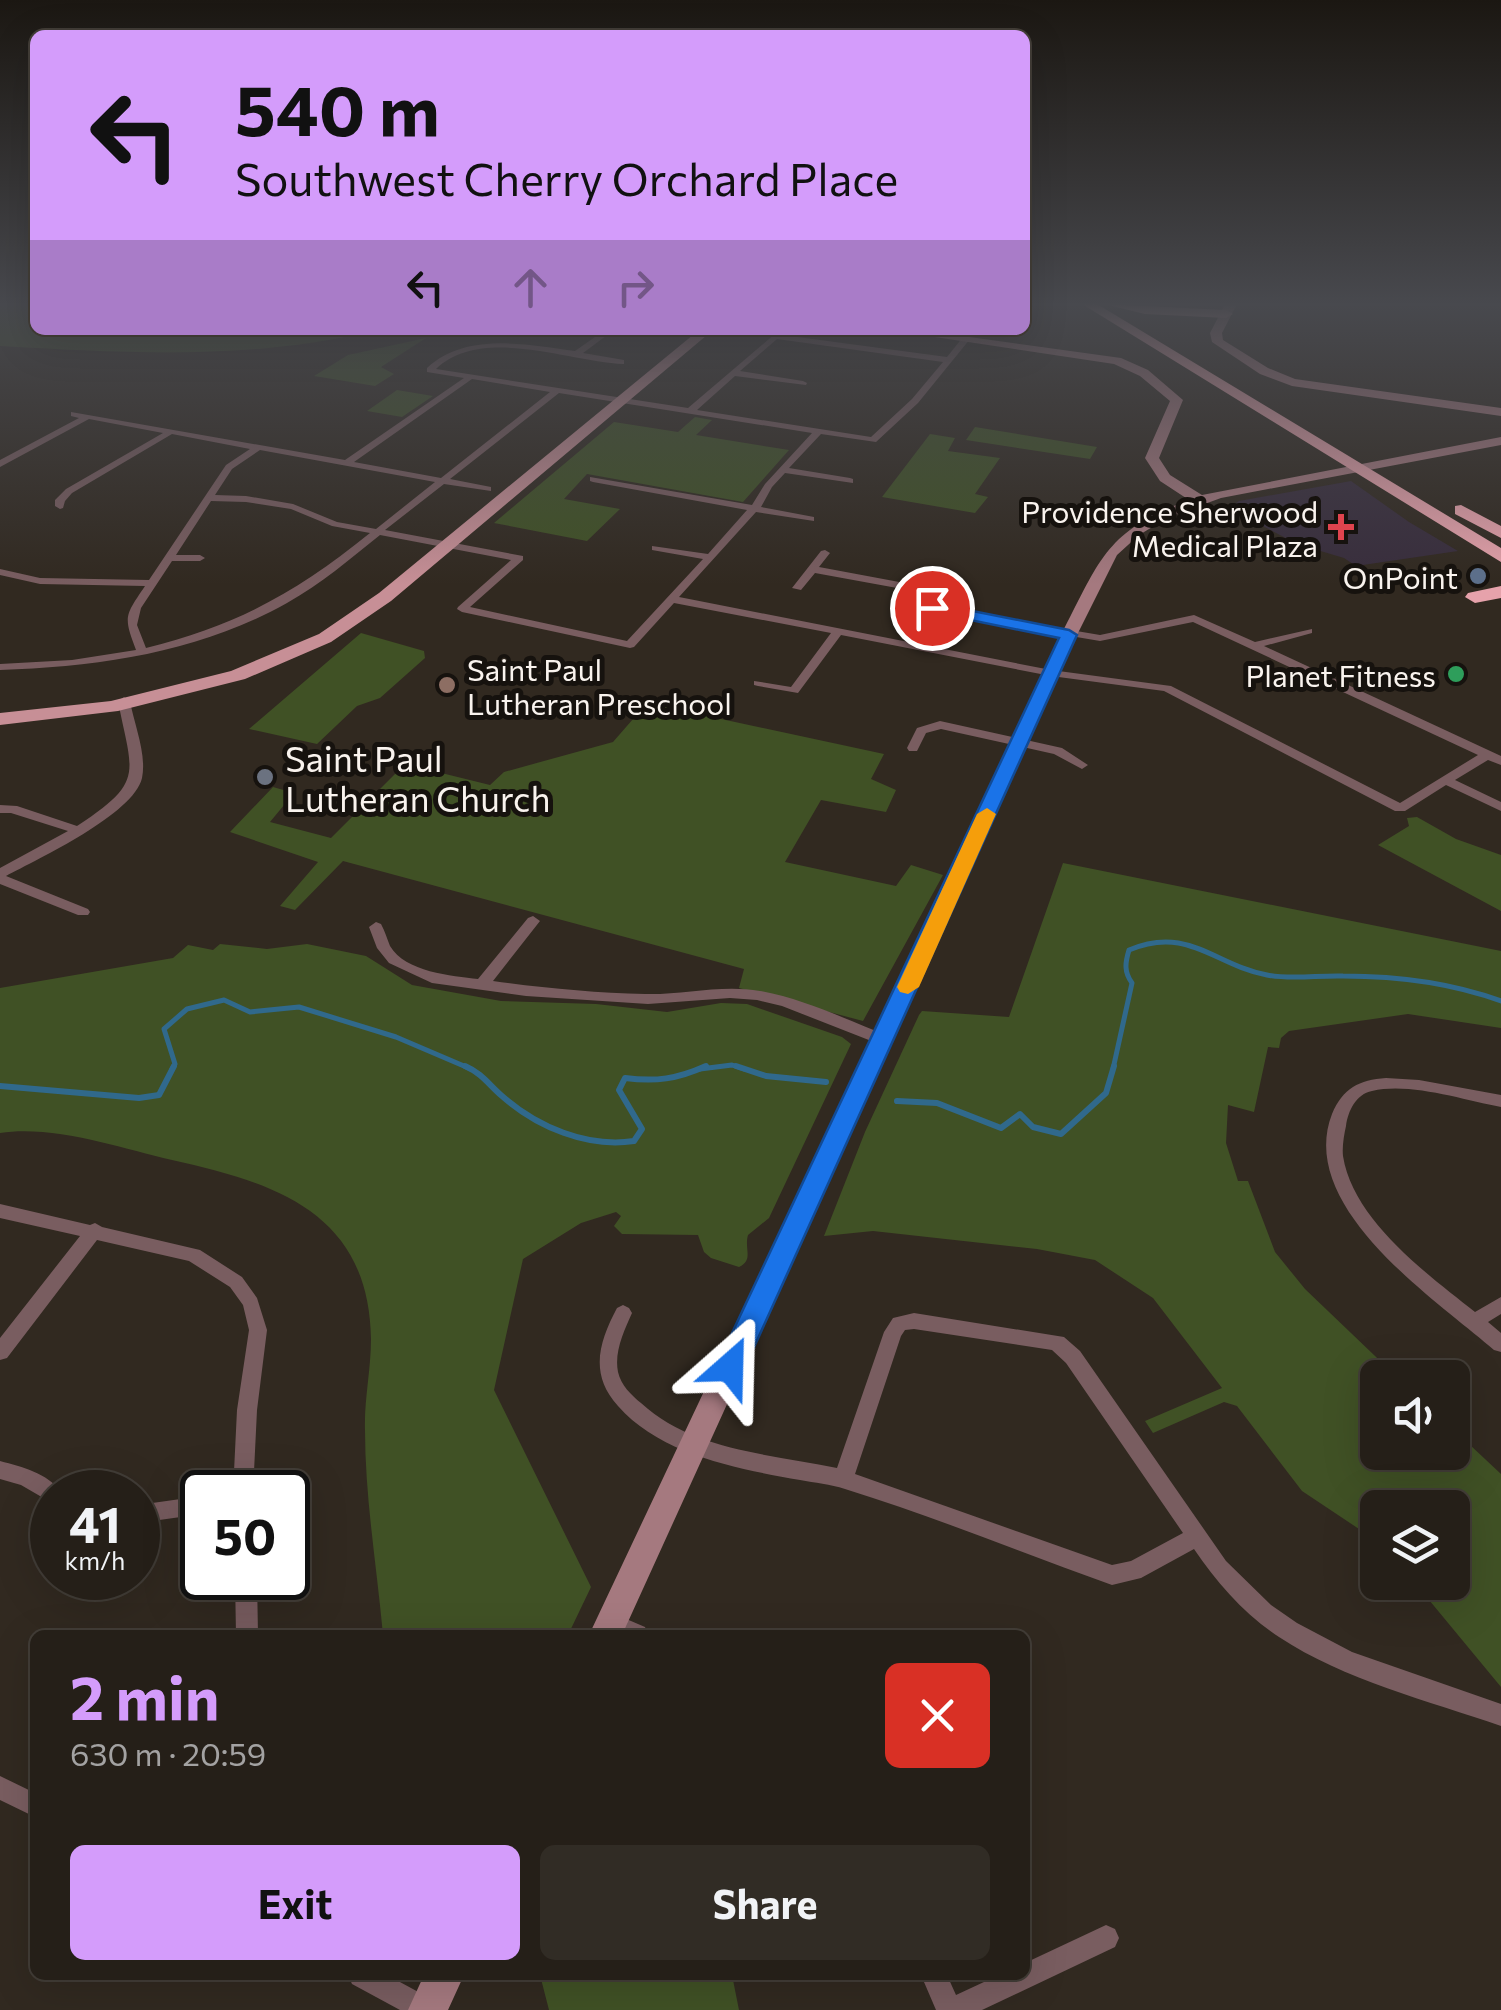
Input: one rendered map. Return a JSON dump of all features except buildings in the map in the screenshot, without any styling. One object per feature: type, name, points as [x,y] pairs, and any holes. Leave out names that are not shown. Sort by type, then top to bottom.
[{"type":"highway","points":[[1244,398],[1499,558]]},
{"type":"highway","points":[[1270,398],[1501,533]]},
{"type":"highway","points":[[1475,597],[1501,592]]},
{"type":"main road","points":[[0,716],[82,712],[225,675],[238,675],[325,638],[373,606],[625,398]]},
{"type":"main road","points":[[1173,398],[1178,403],[1152,462],[1163,477],[1200,500]]},
{"type":"main road","points":[[1405,398],[1501,412]]},
{"type":"main road","points":[[608,1629],[1104,563],[1147,523],[1200,500],[1501,441]]},
{"type":"main road","points":[[426,2010],[441,1980]]},
{"type":"street","points":[[347,462],[440,398]]},
{"type":"street","points":[[0,668],[54,666],[142,651],[203,635],[270,608],[316,580],[548,398]]},
{"type":"street","points":[[593,398],[873,440],[918,398]]},
{"type":"street","points":[[688,412],[705,398]]},
{"type":"street","points":[[74,414],[488,489]]},
{"type":"street","points":[[0,464],[88,417]]},
{"type":"street","points":[[60,506],[60,500],[69,491],[170,432]]},
{"type":"street","points":[[209,498],[294,507],[335,524],[519,558],[462,609],[630,645],[818,432]]},
{"type":"street","points":[[142,651],[132,620],[232,464],[257,448]]},
{"type":"street","points":[[783,470],[850,481]]},
{"type":"street","points":[[593,479],[810,519]]},
{"type":"street","points":[[656,548],[710,557]]},
{"type":"street","points":[[797,588],[824,553]]},
{"type":"street","points":[[170,558],[200,558]]},
{"type":"street","points":[[812,569],[922,589],[931,592],[936,610],[1069,635],[1100,638],[1194,618],[1494,758]]},
{"type":"street","points":[[0,572],[40,581],[153,583]]},
{"type":"street","points":[[672,598],[1051,673],[1168,688],[1400,808],[1446,780],[1494,758]]},
{"type":"street","points":[[1253,646],[1308,631]]},
{"type":"street","points":[[758,683],[794,691],[838,632]]},
{"type":"street","points":[[0,876],[114,807],[134,786],[136,772],[124,701]]},
{"type":"street","points":[[913,748],[921,731],[940,725],[1058,751],[1082,765]]},
{"type":"street","points":[[1446,780],[1501,807]]},
{"type":"street","points":[[0,809],[12,809],[77,830]]},
{"type":"street","points":[[0,876],[83,912]]},
{"type":"street","points":[[482,986],[533,921]]},
{"type":"street","points":[[376,927],[384,948],[414,972],[482,986],[648,999],[757,995],[884,1040]]},
{"type":"street","points":[[1501,1101],[1387,1084],[1354,1092],[1344,1102],[1334,1132],[1335,1165],[1356,1208],[1379,1239],[1501,1344]]},
{"type":"street","points":[[0,1211],[95,1230],[208,1261],[236,1282],[252,1304],[258,1330],[244,1470]]},
{"type":"street","points":[[0,1352],[95,1230]]},
{"type":"street","points":[[1474,1321],[1501,1304]]},
{"type":"street","points":[[623,1313],[606,1349],[608,1377],[636,1411],[669,1433],[694,1443],[769,1465],[843,1479],[1112,1575],[1134,1572],[1196,1536]]},
{"type":"street","points":[[843,1479],[893,1332],[900,1323],[914,1321],[1046,1340],[1065,1348],[1196,1536],[1243,1594],[1289,1631],[1346,1661],[1501,1715]]},
{"type":"street","points":[[0,1470],[30,1480]]},
{"type":"street","points":[[247,1600],[248,1630]]},
{"type":"street","points":[[0,1788],[30,1803]]},
{"type":"street","points":[[1030,1973],[1106,1938]]},
{"type":"street","points":[[371,1980],[426,2010]]},
{"type":"street","points":[[936,1980],[951,2010],[1016,1980]]},
{"type":"shaded area","name":"Providence Sherwood Medical Plaza","points":[[1351,481],[1458,551],[1356,566],[1344,558],[1297,544],[1229,508],[1239,501]]},
{"type":"green space","points":[[386,398],[430,398],[402,417],[367,411]]},
{"type":"green space","points":[[695,417],[712,420],[696,435],[789,450],[743,502],[587,474],[564,499],[620,509],[587,541],[494,523],[614,422],[678,432]]},
{"type":"green space","points":[[975,427],[1097,447],[1090,459],[966,440]]},
{"type":"green space","points":[[930,434],[955,438],[948,451],[1000,458],[975,494],[988,497],[975,513],[882,497]]},
{"type":"green space","points":[[361,633],[424,651],[425,658],[380,698],[357,706],[317,744],[249,729]]},
{"type":"green space","points":[[647,703],[884,754],[871,779],[896,790],[886,812],[821,800],[785,862],[896,886],[911,865],[943,875],[863,1021],[739,988],[744,969],[343,861],[295,910],[280,906],[318,862],[230,832],[273,787],[294,793],[270,822],[331,838],[405,764],[490,785],[504,772],[613,742]]},
{"type":"green space","points":[[1417,817],[1456,839],[1501,855],[1501,911],[1378,845],[1409,826],[1407,818]]},
{"type":"green space","points":[[1063,863],[1501,951],[1501,1028],[1408,1014],[1289,1031],[1281,1038],[1279,1048],[1268,1047],[1254,1112],[1228,1105],[1226,1143],[1238,1181],[1248,1181],[1275,1252],[1305,1289],[1379,1360],[1360,1360],[1360,1470],[1470,1470],[1470,1445],[1501,1474],[1501,1687],[1429,1600],[1470,1600],[1470,1490],[1360,1490],[1360,1530],[1302,1491],[1237,1406],[1224,1402],[1153,1433],[1145,1421],[1222,1388],[1153,1298],[1095,1260],[1037,1249],[873,1231],[824,1236],[865,1132],[922,1011],[1009,1017]]},
{"type":"green space","points":[[220,944],[267,949],[307,944],[366,956],[412,985],[501,1001],[596,1004],[667,1012],[721,1003],[747,1004],[842,1037],[851,1044],[769,1218],[748,1235],[744,1264],[739,1267],[711,1258],[704,1252],[698,1235],[622,1234],[614,1226],[621,1216],[616,1212],[581,1223],[523,1259],[494,1390],[591,1587],[570,1630],[382,1630],[366,1456],[371,1339],[366,1296],[354,1261],[335,1233],[310,1211],[247,1180],[210,1169],[65,1135],[0,1133],[0,988],[173,958],[188,945],[213,950]]},
{"type":"green space","points":[[541,1980],[733,1980],[739,2010],[549,2010]]},
{"type":"waterway","points":[[1113,1069],[1132,983],[1126,967],[1129,950],[1150,943],[1185,944],[1267,975],[1403,979],[1462,989],[1501,1001]]},
{"type":"waterway","points":[[172,1069],[175,1064],[164,1029],[187,1009],[224,1000],[250,1012],[299,1007],[396,1037],[467,1067]]},
{"type":"waterway","points":[[700,1069],[732,1065],[744,1069]]},
{"type":"waterway","points":[[0,1086],[139,1098],[159,1095],[174,1066]]},
{"type":"waterway","points":[[467,1067],[516,1107],[547,1126],[581,1138],[616,1142],[634,1141],[642,1129],[619,1090],[625,1078],[666,1078],[706,1066]]},
{"type":"waterway","points":[[736,1066],[766,1076],[826,1082]]},
{"type":"waterway","points":[[897,1101],[937,1103],[1001,1128],[1020,1114],[1033,1127],[1061,1134],[1106,1093],[1114,1066]]},
{"type":"waterway","points":[[467,1067],[471,1069]]},
{"type":"slow traffic","points":[[908,987],[987,814]]},
{"type":"place","name":"Providence Sherwood Medical Plaza","points":[[1341,527]]},
{"type":"place","name":"OnPoint","points":[[1478,576]]},
{"type":"place","name":"Planet Fitness","points":[[1456,674]]},
{"type":"place","name":"Saint Paul Lutheran Preschool","points":[[447,685]]},
{"type":"place","name":"Saint Paul Lutheran Church","points":[[265,777]]},
{"type":"route","points":[[730,1367],[1069,635],[932,608]]}]
